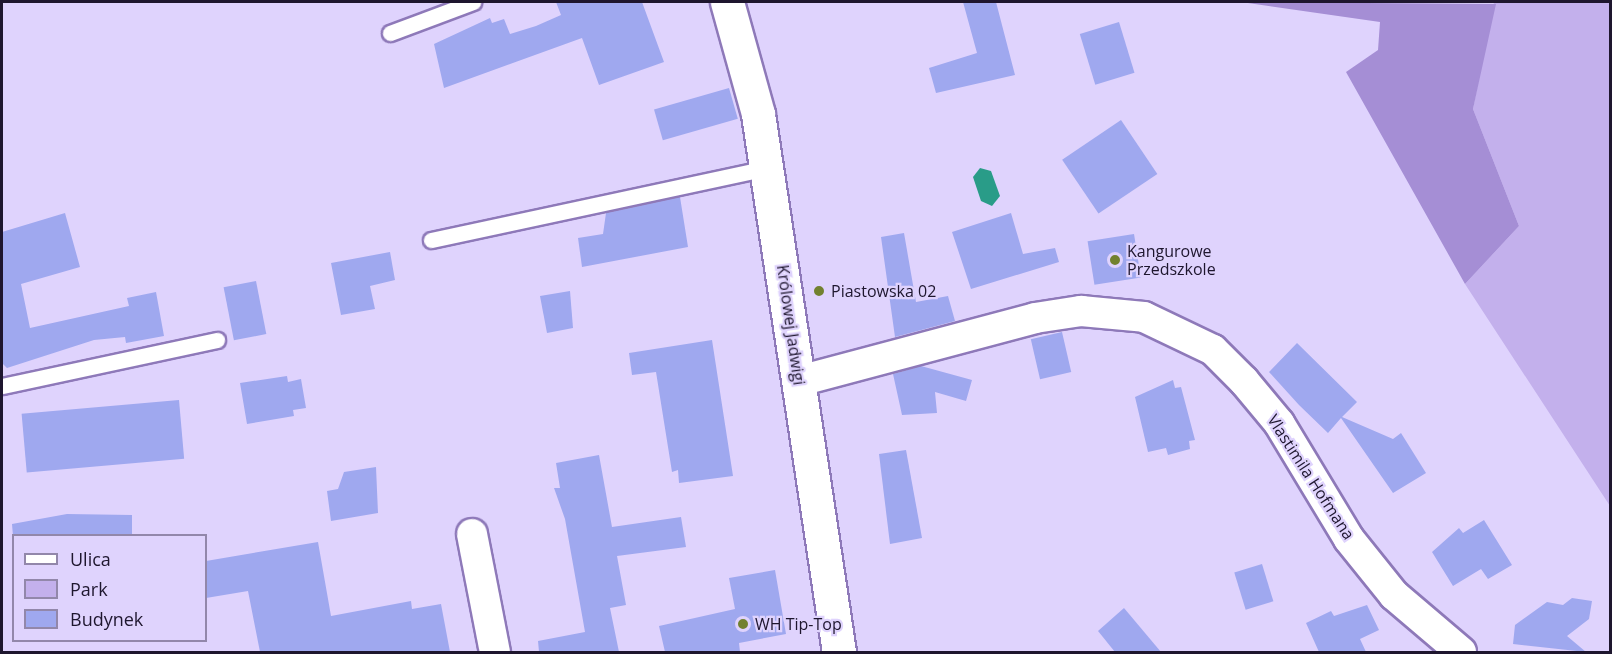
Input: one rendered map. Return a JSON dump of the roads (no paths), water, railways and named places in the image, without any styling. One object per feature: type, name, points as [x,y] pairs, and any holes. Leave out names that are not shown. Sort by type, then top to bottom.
[{"type":"street","name":"Królowej Jadwigi","points":[[727,2],[767,168],[839,652]]},
{"type":"street","name":"Vlastimila Hofmana","points":[[799,381],[1035,318],[1081,310],[1144,317],[1213,350],[1244,381],[1279,423],[1357,548],[1394,594],[1461,652]]},
{"type":"street","points":[[472,534],[495,652]]},
{"type":"lane","points":[[390,33],[473,2]]},
{"type":"lane","points":[[431,240],[767,168]]},
{"type":"lane","points":[[2,386],[217,340]]},
{"type":"place","name":"Kangurowe Przedszkole","points":[[1115,260]]},
{"type":"place","name":"Piastowska 02","points":[[819,291]]},
{"type":"place","name":"WH Tip-Top","points":[[743,624]]}]
